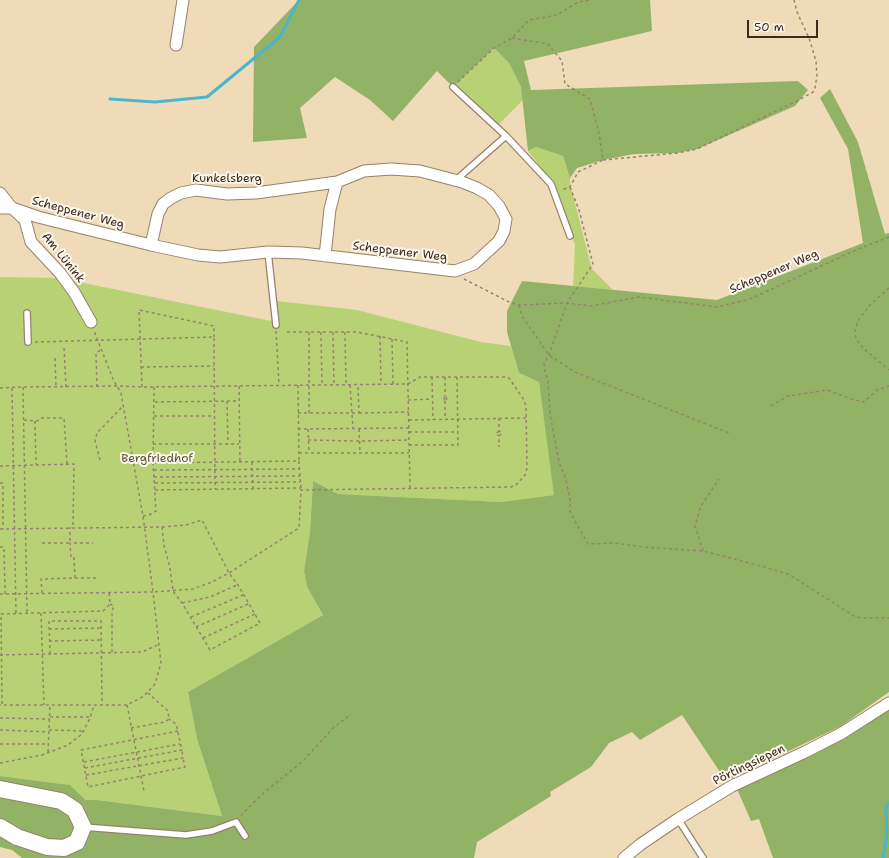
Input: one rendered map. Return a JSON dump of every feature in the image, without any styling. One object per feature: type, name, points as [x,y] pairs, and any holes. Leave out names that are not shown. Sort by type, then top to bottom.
[{"type":"main road","points":[[0,789],[61,800],[75,810],[83,827],[77,842],[64,848],[47,847],[17,837],[0,827]]},
{"type":"street","points":[[176,45],[182,0]]},
{"type":"street","name":"Kunkelsberg","points":[[151,245],[158,214],[163,204],[181,193],[196,190],[227,194],[256,193],[337,182],[364,171],[391,169],[420,171],[456,180],[477,188],[489,195],[499,206],[506,219],[504,231],[499,241],[474,264],[455,271]]},
{"type":"street","points":[[325,256],[330,209],[337,182]]},
{"type":"street","name":"Am Lünink","points":[[0,193],[12,208],[25,220],[31,242],[65,279],[91,322]]},
{"type":"street","name":"Scheppener Weg","points":[[0,208],[12,208],[38,217],[198,255],[220,256],[268,252],[302,254],[455,271]]},
{"type":"street","name":"Pörtingsiepen","points":[[624,858],[641,844],[678,819],[732,786],[842,733],[889,703]]},
{"type":"lane","points":[[453,87],[506,136],[552,184],[570,236]]},
{"type":"lane","points":[[456,180],[506,136]]},
{"type":"lane","points":[[268,252],[276,325]]},
{"type":"lane","points":[[27,313],[28,342]]},
{"type":"lane","points":[[678,819],[703,858]]},
{"type":"lane","points":[[83,827],[186,835],[212,831],[236,822],[245,836]]},
{"type":"path","points":[[453,87],[494,48],[512,38],[529,20],[558,15],[578,2],[590,0]]},
{"type":"path","points":[[555,192],[570,187],[578,172],[603,160],[677,153],[697,148],[813,92],[817,75],[816,61],[809,38],[794,0]]},
{"type":"path","points":[[512,38],[548,44],[562,61],[565,84],[590,99],[599,133],[603,160]]},
{"type":"path","points":[[570,187],[579,210],[593,264],[567,303],[549,355],[544,363],[544,371],[548,382],[550,414],[570,500],[570,512],[588,544],[615,543],[703,552],[772,569],[790,576],[854,616],[861,618],[889,618]]},
{"type":"path","name":"Scheppener Weg","points":[[455,271],[466,280],[511,303],[519,305],[567,303],[591,306],[639,297],[717,307],[750,298],[858,249],[889,237]]},
{"type":"path","points":[[889,288],[863,314],[855,329],[856,339],[889,370]]},
{"type":"path","points":[[519,305],[522,316],[549,355],[575,372],[728,433]]},
{"type":"path","points":[[142,387],[139,310],[214,326],[215,489]]},
{"type":"path","points":[[91,322],[121,393],[144,526],[160,644],[161,668],[155,684],[148,693],[127,705],[1,705],[0,614],[27,612],[104,611],[110,604]]},
{"type":"path","points":[[276,325],[278,385]]},
{"type":"path","points":[[287,332],[357,332],[407,342],[410,488]]},
{"type":"path","points":[[309,332],[309,413]]},
{"type":"path","points":[[321,332],[322,385]]},
{"type":"path","points":[[333,332],[334,385]]},
{"type":"path","points":[[345,332],[346,385]]},
{"type":"path","points":[[380,336],[381,384]]},
{"type":"path","points":[[28,342],[214,337]]},
{"type":"path","points":[[392,339],[393,384]]},
{"type":"path","points":[[64,348],[66,387]]},
{"type":"path","points":[[96,387],[96,353],[102,349]]},
{"type":"path","points":[[55,358],[56,387]]},
{"type":"path","points":[[141,367],[214,366]]},
{"type":"path","points":[[0,388],[408,384],[420,377],[502,376],[509,378],[524,400],[526,406],[527,468],[525,475],[517,484],[511,487],[155,490]]},
{"type":"path","points":[[432,377],[433,420]]},
{"type":"path","points":[[445,377],[445,397],[447,399],[445,401],[445,419]]},
{"type":"path","points":[[409,445],[458,445],[457,377]]},
{"type":"path","points":[[0,594],[153,592],[193,589],[212,582],[229,573],[299,528],[301,489],[298,461],[298,385]]},
{"type":"path","points":[[350,385],[353,428]]},
{"type":"path","points":[[358,385],[359,413]]},
{"type":"path","points":[[239,386],[240,462]]},
{"type":"path","points":[[771,406],[788,396],[827,390],[864,402],[877,390],[889,386]]},
{"type":"path","points":[[23,387],[27,612]]},
{"type":"path","points":[[142,516],[149,516],[156,511],[153,462],[154,387]]},
{"type":"path","points":[[12,388],[16,613]]},
{"type":"path","points":[[408,400],[432,399]]},
{"type":"path","points":[[154,402],[239,401]]},
{"type":"path","points":[[227,402],[228,444]]},
{"type":"path","points":[[100,460],[95,441],[97,433],[123,406]]},
{"type":"path","points":[[298,413],[408,412]]},
{"type":"path","points":[[154,416],[214,416]]},
{"type":"path","points":[[24,420],[34,421],[41,418],[64,418],[66,464]]},
{"type":"path","points":[[499,418],[499,431],[502,433],[499,436],[499,447]]},
{"type":"path","points":[[409,420],[526,418]]},
{"type":"path","points":[[34,421],[36,465]]},
{"type":"path","points":[[359,428],[360,453]]},
{"type":"path","points":[[298,429],[409,428]]},
{"type":"path","points":[[308,429],[309,453]]},
{"type":"path","points":[[409,432],[458,432]]},
{"type":"path","points":[[308,440],[409,440]]},
{"type":"path","points":[[153,444],[240,444]]},
{"type":"path","points":[[299,453],[409,453]]},
{"type":"path","points":[[153,462],[298,461]]},
{"type":"path","points":[[252,462],[253,489]]},
{"type":"path","points":[[0,466],[74,464],[73,527]]},
{"type":"path","points":[[154,470],[299,469]]},
{"type":"path","points":[[154,477],[300,476]]},
{"type":"path","points":[[703,552],[695,526],[701,506],[719,479]]},
{"type":"path","points":[[155,483],[300,482]]},
{"type":"path","points":[[0,483],[2,483],[1,496],[3,507],[3,529]]},
{"type":"path","points":[[0,529],[144,526],[162,527],[186,525],[202,520],[229,573],[238,585],[260,623],[210,650],[191,617],[173,591],[162,527]]},
{"type":"path","points":[[70,527],[71,558],[74,558],[75,578]]},
{"type":"path","points":[[42,543],[93,543]]},
{"type":"path","points":[[0,547],[4,547],[5,594]]},
{"type":"path","points":[[0,570],[5,570]]},
{"type":"path","points":[[42,593],[41,579],[97,578]]},
{"type":"path","points":[[182,603],[210,597],[238,585]]},
{"type":"path","points":[[109,592],[110,604],[114,606],[112,612],[112,653]]},
{"type":"path","points":[[191,617],[243,594]]},
{"type":"path","points":[[196,627],[248,604]]},
{"type":"path","points":[[41,613],[44,705]]},
{"type":"path","points":[[203,638],[255,614]]},
{"type":"path","points":[[50,654],[49,621],[101,621],[102,705]]},
{"type":"path","points":[[49,629],[101,628]]},
{"type":"path","points":[[49,641],[101,640]]},
{"type":"path","points":[[1,655],[142,652],[160,644]]},
{"type":"path","points":[[148,693],[168,711],[168,719]]},
{"type":"path","points":[[48,752],[50,705]]},
{"type":"path","points":[[0,763],[42,755],[68,745],[82,734],[94,705]]},
{"type":"path","points":[[127,705],[144,791]]},
{"type":"path","points":[[236,822],[266,791],[303,761],[333,728],[351,714]]},
{"type":"path","points":[[0,718],[90,717]]},
{"type":"path","points":[[132,728],[165,722],[168,719]]},
{"type":"path","points":[[168,719],[176,724],[178,731],[180,744],[184,758],[185,767],[88,787],[81,750],[178,731]]},
{"type":"path","points":[[0,730],[83,731]]},
{"type":"path","points":[[0,744],[49,744]]},
{"type":"path","points":[[84,762],[180,744]]},
{"type":"path","points":[[85,768],[182,750]]},
{"type":"path","points":[[86,775],[184,758]]},
{"type":"green space","points":[[299,0],[650,0],[652,31],[524,61],[531,90],[798,81],[808,90],[795,106],[697,149],[677,153],[634,154],[603,160],[577,168],[570,178],[563,156],[536,147],[528,151],[521,87],[509,63],[494,48],[453,87],[437,71],[393,121],[370,100],[335,77],[300,108],[307,138],[253,142],[254,47]]},
{"type":"green space","points":[[494,48],[509,63],[521,87],[523,100],[496,127],[453,87]]},
{"type":"green space","points":[[830,89],[858,142],[885,234],[889,233],[889,692],[841,726],[726,781],[682,715],[640,740],[632,732],[609,743],[591,767],[550,792],[551,796],[477,842],[474,858],[22,858],[12,850],[0,847],[0,776],[70,785],[86,800],[97,800],[222,816],[197,739],[188,692],[323,615],[307,587],[304,571],[310,532],[313,481],[338,494],[501,502],[554,495],[539,382],[519,373],[507,332],[507,311],[522,281],[717,300],[863,243],[848,149],[820,98]]},
{"type":"green space","points":[[536,147],[563,156],[570,178],[570,184],[592,269],[613,290],[573,286],[575,245],[552,182],[528,151]]},
{"type":"green space","name":"Bergfriedhof","points":[[0,277],[59,278],[271,321],[277,301],[357,310],[481,342],[511,346],[519,373],[539,382],[555,495],[501,502],[338,494],[313,481],[310,532],[304,571],[307,587],[323,615],[188,692],[197,739],[222,816],[97,800],[86,800],[70,785],[0,776]]},
{"type":"green space","points":[[889,708],[889,858],[773,858],[759,819],[751,821],[737,789],[819,752],[869,722]]},
{"type":"waterway","points":[[110,99],[155,102],[207,97],[280,37],[299,0]]},
{"type":"waterway","points":[[883,858],[887,834],[886,807],[889,803]]}]
